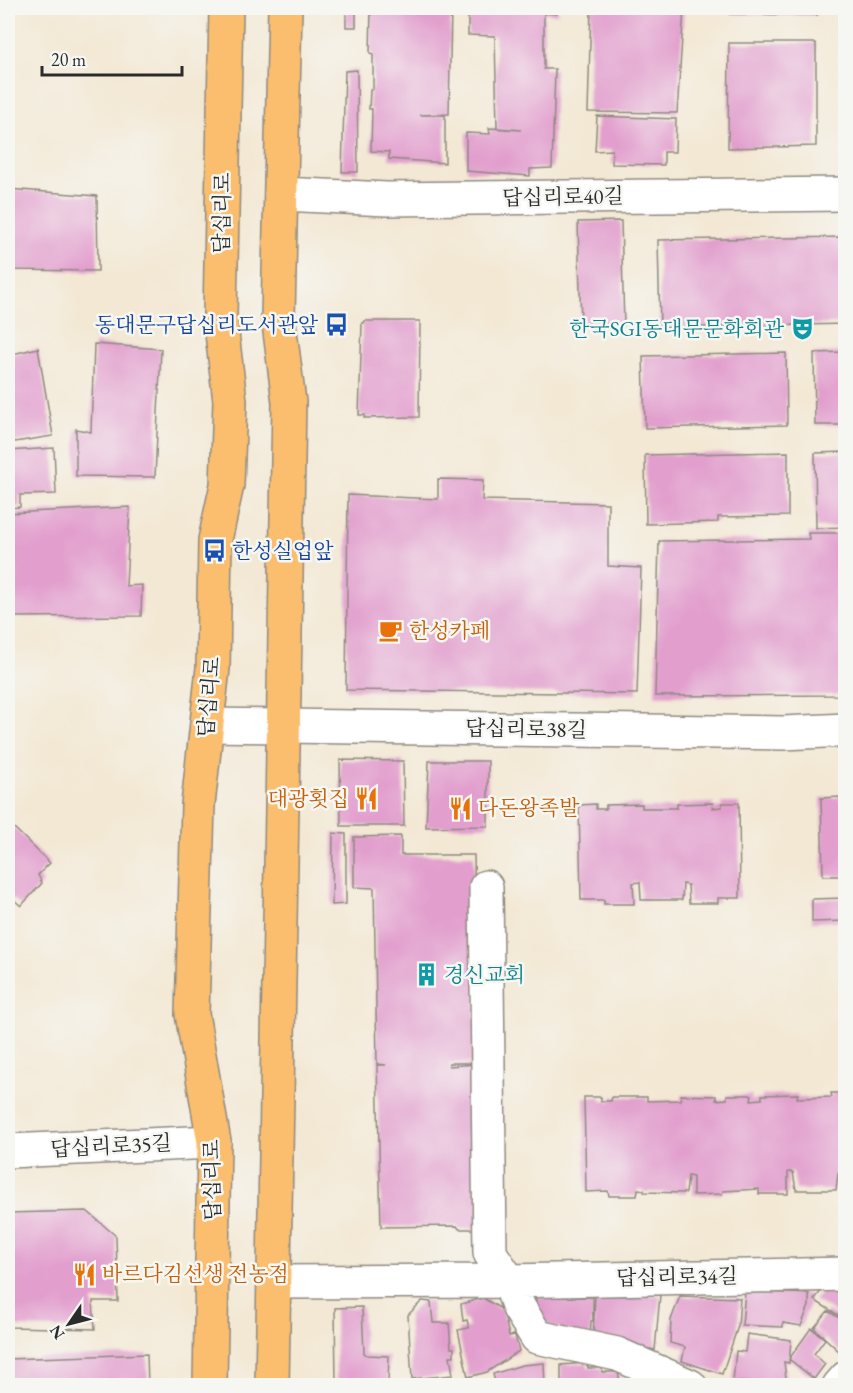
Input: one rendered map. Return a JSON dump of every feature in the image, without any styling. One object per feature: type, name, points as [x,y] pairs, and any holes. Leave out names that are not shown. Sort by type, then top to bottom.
[{"type":"main road","name":"답십리로","points":[[210,1386],[214,1142],[192,1014],[198,805],[213,668],[215,540],[227,485],[230,401],[220,316],[226,8]]},
{"type":"main road","points":[[272,1386],[289,402],[278,316],[285,8]]},
{"type":"street","name":"답십리로40길","points":[[281,194],[387,199],[846,194]]},
{"type":"street","name":"답십리로38길","points":[[207,725],[783,733],[846,730]]},
{"type":"street","points":[[486,887],[490,1252],[509,1281],[519,1308],[537,1337],[617,1354],[690,1386]]},
{"type":"street","name":"답십리로35길","points":[[8,1151],[214,1142]]},
{"type":"street","name":"답십리로34길","points":[[274,1282],[509,1281],[846,1274]]},
{"type":"street","points":[[839,1386],[846,1378]]},
{"type":"building","points":[[8,8],[12,8],[9,83],[8,83]]},
{"type":"building","points":[[346,8],[356,8],[356,27],[346,27]]},
{"type":"building","points":[[371,8],[451,8],[449,114],[420,115],[445,115],[445,163],[389,159],[389,152],[371,151],[372,109],[369,109],[370,90],[373,89],[373,54],[370,53]]},
{"type":"building","points":[[468,8],[558,8],[557,14],[544,13],[544,69],[555,69],[552,168],[530,169],[530,176],[466,171],[466,133],[490,134],[489,128],[521,130],[497,128],[495,36],[468,35]]},
{"type":"building","points":[[591,8],[684,8],[677,113],[588,112]]},
{"type":"building","points":[[729,8],[817,8],[817,15],[729,14]]},
{"type":"building","points":[[729,43],[816,43],[816,146],[728,148]]},
{"type":"building","points":[[357,70],[358,172],[342,172],[345,71]]},
{"type":"building","points":[[597,116],[676,119],[675,152],[664,152],[664,165],[612,164],[612,150],[595,151]]},
{"type":"building","points":[[8,189],[97,196],[98,271],[8,270]]},
{"type":"building","points":[[621,221],[624,325],[581,324],[578,222]]},
{"type":"building","points":[[846,237],[846,324],[660,328],[658,240]]},
{"type":"building","points":[[365,321],[420,321],[419,417],[364,418],[365,415],[359,415],[362,323]]},
{"type":"building","points":[[94,344],[161,349],[155,477],[76,476],[76,429],[91,432]]},
{"type":"building","points":[[38,348],[53,436],[8,443],[8,355]]},
{"type":"building","points":[[846,352],[846,425],[815,425],[814,353]]},
{"type":"building","points":[[786,353],[787,425],[645,428],[643,356]]},
{"type":"building","points":[[54,448],[56,494],[20,495],[20,507],[8,508],[8,451]]},
{"type":"building","points":[[788,452],[788,516],[718,517],[718,522],[646,524],[645,455]]},
{"type":"building","points":[[846,452],[846,527],[816,528],[815,453]]},
{"type":"building","points":[[438,479],[483,480],[482,500],[608,503],[608,566],[641,568],[637,694],[346,690],[348,495],[438,499]]},
{"type":"building","points":[[130,507],[126,586],[142,585],[141,616],[8,617],[8,513]]},
{"type":"building","points":[[808,533],[846,533],[846,695],[655,696],[659,541],[809,539]]},
{"type":"building","points":[[340,760],[403,761],[404,826],[341,826]]},
{"type":"building","points":[[429,761],[488,761],[488,826],[426,827]]},
{"type":"building","points":[[840,797],[840,801],[846,801],[846,876],[823,876],[821,798]]},
{"type":"building","points":[[713,803],[712,808],[722,807],[722,803],[739,803],[740,898],[718,898],[718,903],[689,903],[688,885],[683,884],[682,900],[641,900],[640,882],[633,883],[634,904],[604,904],[604,900],[581,900],[579,805],[596,804],[596,809],[606,809],[606,805],[642,804],[642,808],[677,808],[677,804]]},
{"type":"building","points":[[8,822],[50,863],[38,875],[42,883],[21,906],[13,899],[8,904]]},
{"type":"building","points":[[333,833],[346,834],[346,904],[332,905]]},
{"type":"building","points":[[401,836],[401,855],[474,855],[477,1063],[449,1063],[449,1066],[477,1064],[479,1229],[459,1229],[457,1226],[381,1227],[377,1065],[386,1065],[377,1064],[374,888],[354,887],[354,837]]},
{"type":"building","points":[[845,898],[845,921],[812,922],[812,899]]},
{"type":"building","points":[[831,1093],[846,1093],[846,1187],[844,1187],[843,1174],[838,1174],[836,1190],[796,1190],[793,1172],[788,1172],[788,1194],[759,1194],[759,1189],[693,1195],[693,1177],[688,1176],[686,1193],[644,1192],[638,1189],[637,1196],[609,1196],[608,1191],[586,1192],[584,1097],[601,1097],[601,1101],[611,1101],[612,1097],[647,1097],[647,1101],[681,1100],[681,1095],[716,1096],[716,1100],[727,1099],[727,1095],[752,1095],[751,1100],[762,1099],[762,1095],[798,1094],[797,1098],[832,1097]]},
{"type":"building","points":[[87,1211],[116,1236],[118,1301],[93,1301],[95,1329],[9,1327],[8,1213]]},
{"type":"building","points":[[822,1290],[846,1290],[846,1320],[814,1300]]},
{"type":"building","points":[[745,1291],[809,1294],[809,1306],[801,1326],[783,1323],[783,1327],[742,1325]]},
{"type":"building","points":[[660,1295],[655,1350],[593,1338],[595,1296]]},
{"type":"building","points":[[680,1296],[740,1298],[738,1326],[722,1374],[682,1361],[685,1347],[670,1343],[671,1320]]},
{"type":"building","points":[[536,1297],[593,1297],[590,1337],[536,1322]]},
{"type":"building","points":[[483,1298],[503,1310],[509,1336],[515,1335],[519,1351],[487,1372],[468,1377],[458,1330],[469,1328],[467,1320],[463,1321],[461,1304]]},
{"type":"building","points":[[422,1301],[431,1302],[433,1323],[449,1323],[451,1348],[454,1348],[454,1356],[450,1356],[453,1375],[412,1379],[408,1315]]},
{"type":"building","points":[[362,1307],[364,1353],[389,1356],[388,1384],[336,1382],[335,1308]]},
{"type":"building","points":[[828,1311],[846,1322],[846,1350],[841,1353],[814,1328]]},
{"type":"building","points":[[811,1328],[825,1339],[814,1354],[825,1364],[814,1379],[789,1359]]},
{"type":"building","points":[[747,1334],[791,1340],[789,1363],[784,1362],[786,1378],[774,1385],[733,1381],[736,1351],[745,1352]]},
{"type":"building","points":[[147,1354],[148,1386],[8,1386],[8,1359]]},
{"type":"building","points":[[544,1363],[545,1386],[496,1386],[493,1374],[522,1365]]},
{"type":"building","points":[[587,1363],[588,1368],[602,1368],[602,1372],[618,1372],[621,1386],[561,1386],[561,1365]]},
{"type":"place","name":"동대문구답십리도서관앞","points":[[336,325]]},
{"type":"place","name":"한국SGI동대문문화회관","points":[[802,329]]},
{"type":"place","name":"한성실업앞","points":[[214,551]]},
{"type":"place","name":"한성카페","points":[[391,631]]},
{"type":"place","name":"대광횟집","points":[[367,799]]},
{"type":"place","name":"다돈왕족발","points":[[460,808]]},
{"type":"place","name":"경신교회","points":[[426,975]]},
{"type":"place","name":"바르다김선생 전농점","points":[[84,1274]]}]
